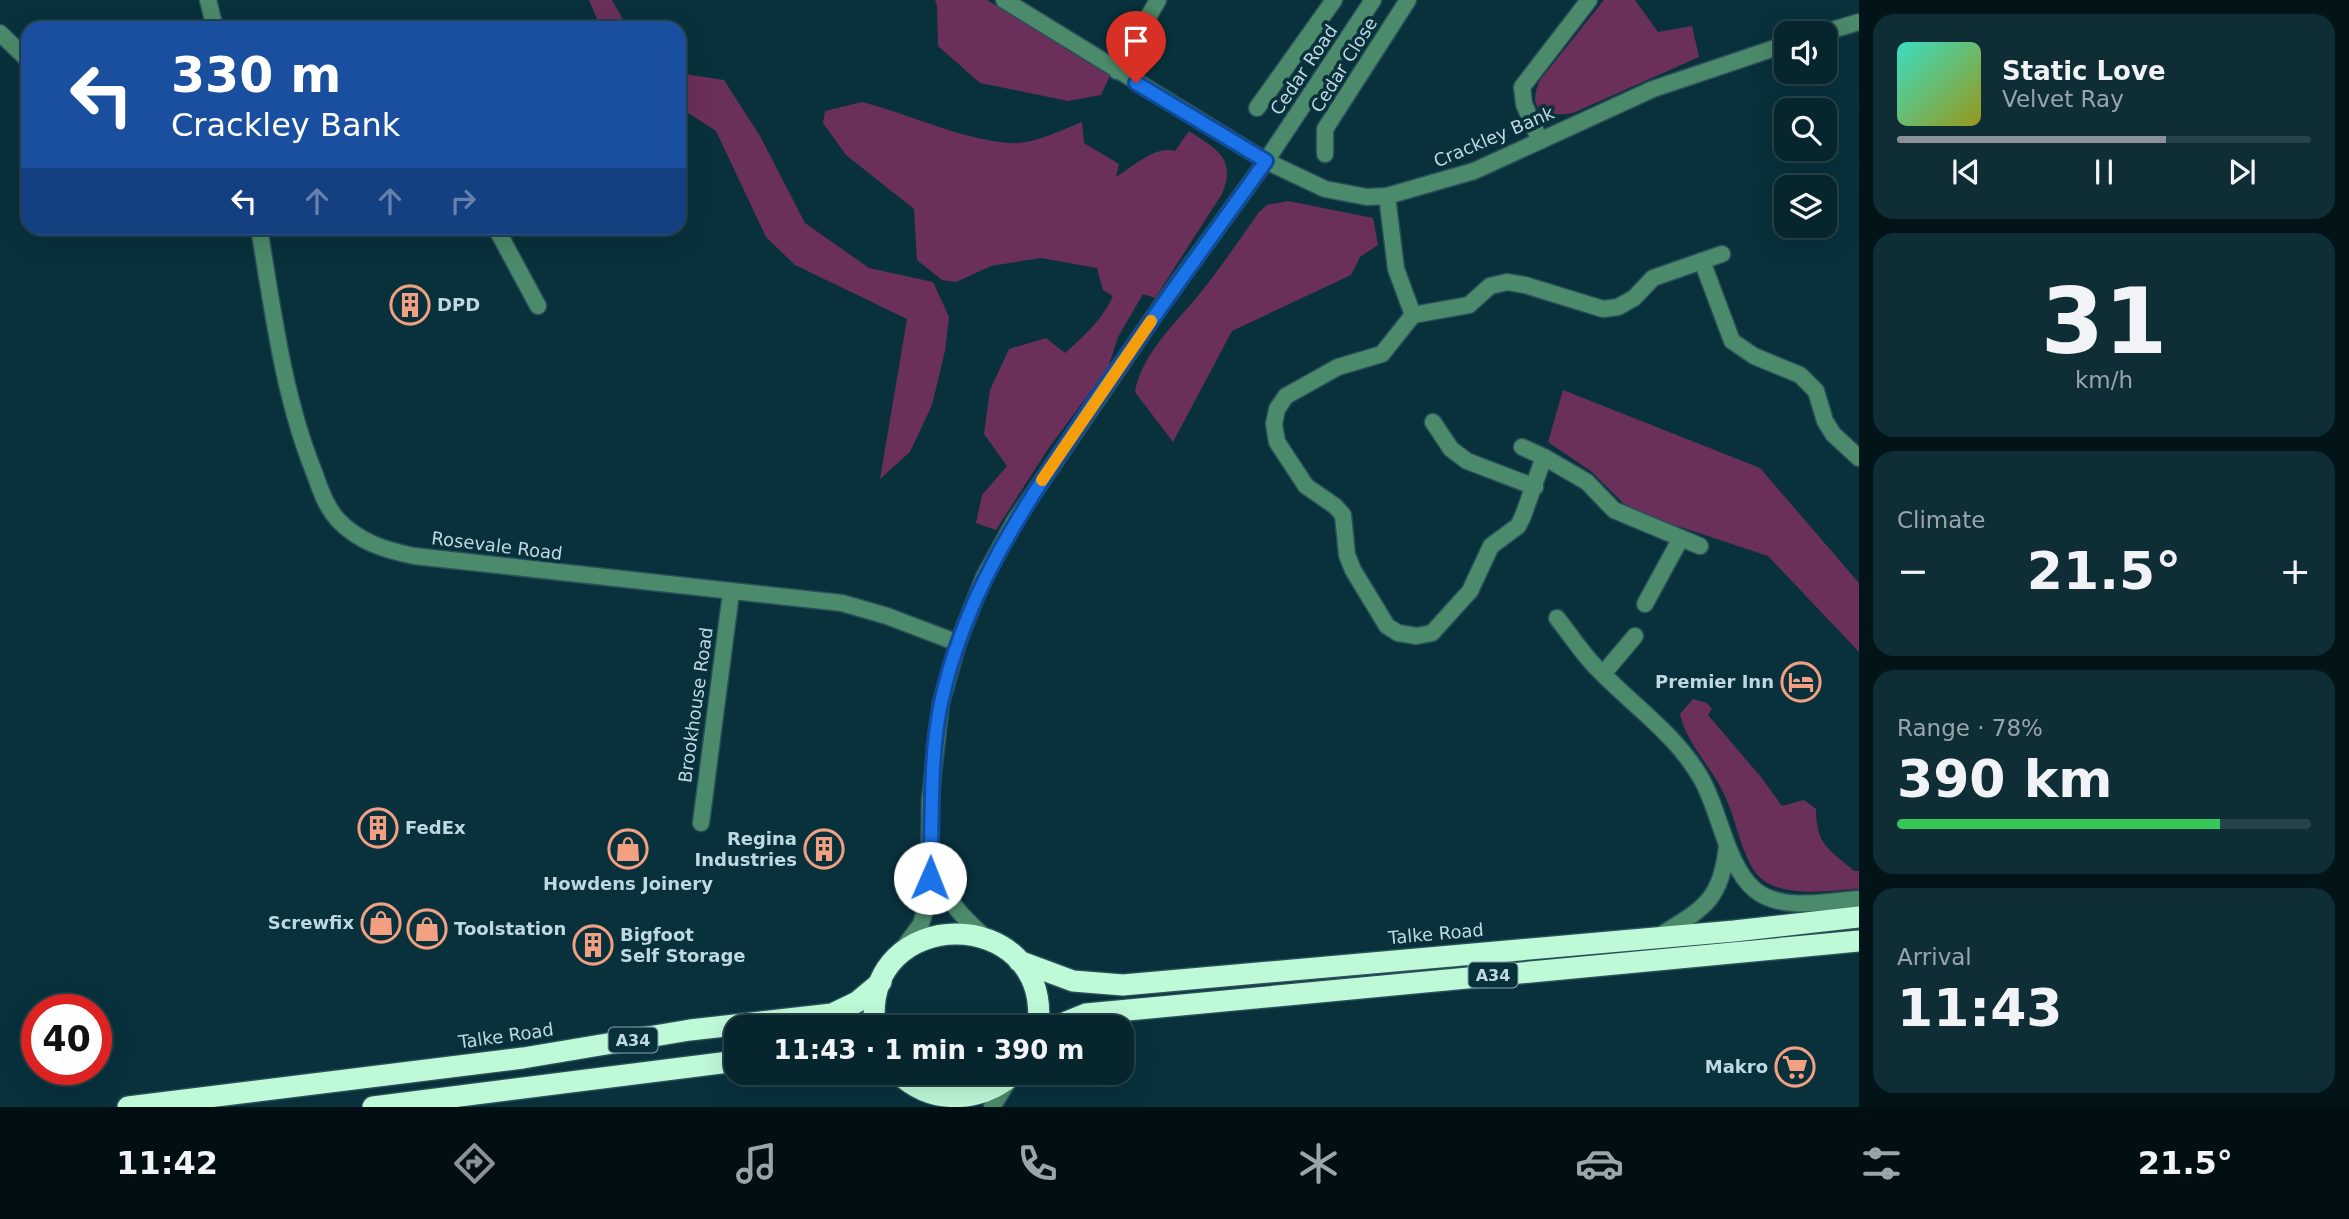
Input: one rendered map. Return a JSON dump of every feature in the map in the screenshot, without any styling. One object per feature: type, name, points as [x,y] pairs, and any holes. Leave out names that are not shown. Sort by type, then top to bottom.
[{"type":"highway","name":"Talke Road","points":[[1019,961],[1073,981],[1124,985],[1734,931],[1859,917]]},
{"type":"highway","name":"A34","points":[[874,1015],[881,982],[897,958],[919,941],[945,933],[985,937],[1004,947],[1019,961],[1035,991],[1037,1015]]},
{"type":"highway","name":"A34","points":[[1084,1015],[1859,941]]},
{"type":"highway","name":"Talke Road","points":[[128,1107],[523,1058],[690,1030],[832,1014],[857,1002],[881,982]]},
{"type":"highway","name":"A34","points":[[373,1107],[724,1063]]},
{"type":"highway","points":[[914,1085],[944,1096],[970,1096],[998,1085]]},
{"type":"street","points":[[208,0],[213,21]]},
{"type":"street","name":"Crackley Bank","points":[[1004,0],[1266,161],[1325,189],[1367,197],[1387,196],[1475,171],[1653,89],[1774,48]]},
{"type":"street","points":[[1117,71],[1158,0]]},
{"type":"street","name":"Cedar Road","points":[[1267,103],[1334,0]]},
{"type":"street","name":"Cedar Road","points":[[931,857],[930,800],[941,703],[958,643],[984,577],[1014,522],[1146,329],[1266,161],[1373,0]]},
{"type":"street","name":"Cedar Close","points":[[1325,154],[1325,129],[1408,0]]},
{"type":"street","points":[[1540,141],[1524,104],[1522,87],[1589,0]]},
{"type":"street","points":[[1837,29],[1859,22]]},
{"type":"street","points":[[0,33],[21,53]]},
{"type":"street","points":[[1387,196],[1396,269],[1413,315]]},
{"type":"street","name":"Rosevale Road","points":[[260,235],[298,433],[325,501],[337,519],[359,538],[389,551],[414,556],[731,593],[842,603],[887,616],[958,643]]},
{"type":"street","points":[[500,235],[538,306]]},
{"type":"street","points":[[1544,457],[1535,487],[1518,526],[1491,546],[1482,561],[1471,591],[1432,633],[1417,636],[1398,633],[1387,626],[1353,570],[1347,555],[1343,515],[1335,506],[1306,486],[1277,442],[1274,424],[1277,409],[1286,396],[1338,367],[1382,354],[1413,315],[1469,305],[1490,286],[1507,282],[1603,309],[1618,307],[1634,298],[1653,278],[1722,254]]},
{"type":"street","points":[[1702,261],[1732,341],[1754,356],[1800,376],[1816,391],[1825,421],[1833,434],[1859,457]]},
{"type":"street","points":[[1433,422],[1451,449],[1467,461],[1535,487]]},
{"type":"street","points":[[1522,447],[1587,482],[1614,510],[1700,546]]},
{"type":"street","points":[[1645,604],[1681,538]]},
{"type":"street","name":"Brookhouse Road","points":[[701,823],[731,593]]},
{"type":"street","points":[[1557,618],[1604,674],[1652,719],[1685,755],[1702,779],[1738,868],[1754,890],[1771,900],[1783,903],[1859,899]]},
{"type":"street","points":[[1604,674],[1635,636]]},
{"type":"street","points":[[1657,937],[1692,915],[1710,899],[1725,875],[1728,843]]},
{"type":"street","points":[[931,857],[943,892],[957,912],[985,937]]},
{"type":"street","points":[[897,958],[920,924],[929,898],[931,857]]},
{"type":"street","points":[[992,1107],[1007,1085]]},
{"type":"street","points":[[919,1089],[944,1107]]},
{"type":"shaded area","points":[[589,0],[612,0],[624,21],[598,21]]},
{"type":"shaded area","points":[[935,0],[987,0],[1110,76],[1101,95],[1068,101],[980,83],[938,46]]},
{"type":"shaded area","points":[[1604,0],[1635,0],[1658,32],[1692,26],[1699,57],[1573,113],[1554,114],[1540,110],[1535,99],[1540,80]]},
{"type":"shaded area","points":[[686,74],[724,80],[760,136],[805,223],[869,268],[933,282],[949,317],[945,351],[932,405],[910,452],[880,479],[907,319],[795,265],[766,237],[716,131],[686,112]]},
{"type":"shaded area","points":[[862,102],[972,137],[1009,143],[1037,139],[1082,122],[1084,143],[1119,164],[1116,177],[1152,154],[1175,151],[1189,131],[1215,149],[1225,163],[1227,172],[1222,194],[1155,298],[1143,294],[1118,337],[1108,368],[1048,449],[996,530],[976,523],[982,495],[1007,466],[984,434],[990,390],[1009,349],[1046,338],[1065,353],[1098,320],[1113,296],[1103,290],[1097,268],[1041,258],[991,266],[956,282],[942,280],[917,260],[914,209],[846,155],[823,123],[825,111]]},
{"type":"shaded area","points":[[1288,201],[1373,218],[1378,245],[1360,257],[1351,275],[1232,331],[1173,442],[1135,392],[1145,364],[1152,351],[1216,273],[1259,212],[1267,205]]},
{"type":"shaded area","points":[[1563,390],[1760,468],[1859,583],[1859,652],[1768,556],[1638,513],[1622,502],[1592,472],[1548,442]]},
{"type":"shaded area","points":[[1693,699],[1707,703],[1712,709],[1708,715],[1782,806],[1804,800],[1816,809],[1821,839],[1854,871],[1859,871],[1859,889],[1817,892],[1787,890],[1773,886],[1753,869],[1721,788],[1683,724],[1680,714]]},
{"type":"slow traffic","points":[[1042,480],[1151,321]]},
{"type":"place","name":"DPD","points":[[410,305]]},
{"type":"place","name":"Premier Inn","points":[[1801,682]]},
{"type":"place","name":"FedEx","points":[[378,828]]},
{"type":"place","name":"Howdens Joinery","points":[[628,849]]},
{"type":"place","name":"Regina Industries","points":[[824,849]]},
{"type":"place","name":"Screwfix","points":[[381,923]]},
{"type":"place","name":"Toolstation","points":[[427,929]]},
{"type":"place","name":"Bigfoot Self Storage","points":[[593,945]]},
{"type":"place","name":"Makro","points":[[1795,1067]]},
{"type":"route","points":[[930,878],[930,800],[941,703],[958,643],[984,577],[1014,522],[1099,396],[1266,161],[1136,83]]}]
